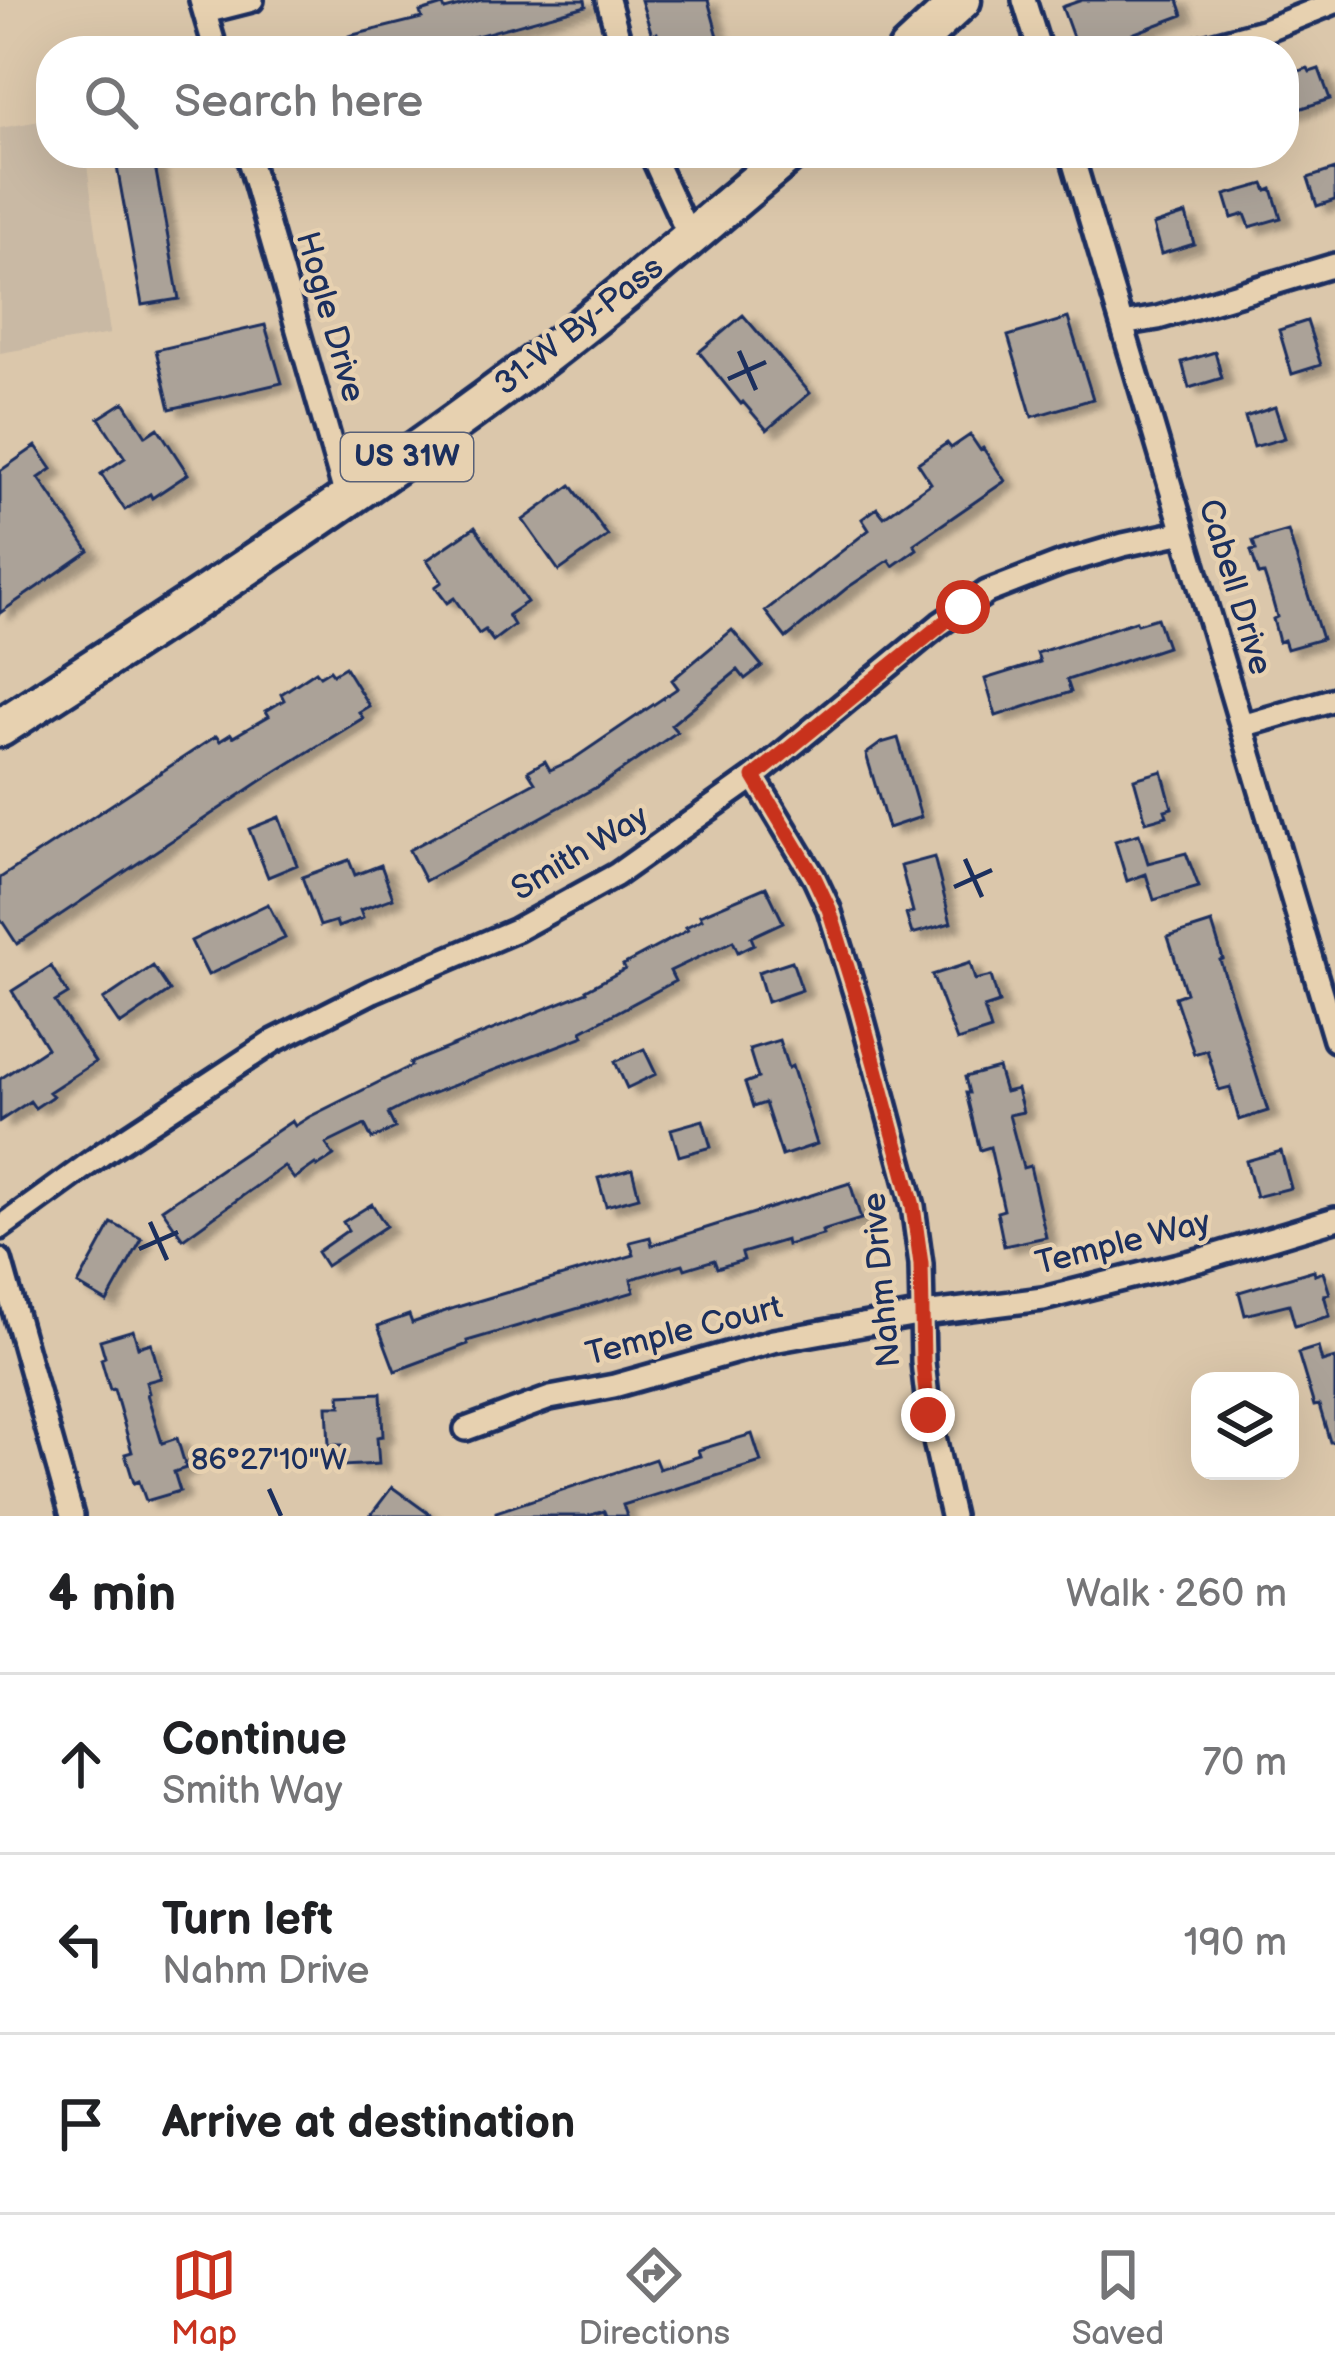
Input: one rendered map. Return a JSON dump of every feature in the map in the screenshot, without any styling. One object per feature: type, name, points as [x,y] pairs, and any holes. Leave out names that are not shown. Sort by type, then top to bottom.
[{"type":"main road","points":[[923,36],[962,0]]},
{"type":"main road","name":"31-W By-Pass","points":[[0,728],[347,500],[517,376],[772,168]]},
{"type":"street","points":[[212,36],[203,6],[252,0]]},
{"type":"street","points":[[608,0],[618,36]]},
{"type":"street","points":[[1024,0],[1035,36]]},
{"type":"street","points":[[1245,36],[1335,2]]},
{"type":"street","name":"Hogle Drive","points":[[251,168],[347,500]]},
{"type":"street","points":[[658,168],[690,238]]},
{"type":"street","name":"Cabell Drive","points":[[1075,168],[1335,1040]]},
{"type":"street","points":[[1122,325],[1335,265]]},
{"type":"street","name":"Smith Way","points":[[0,1228],[260,1049],[339,1006],[516,930],[584,895],[754,777],[940,624],[987,592],[1061,563],[1184,532]]},
{"type":"street","points":[[1242,726],[1335,699]]},
{"type":"street","name":"Nahm Drive","points":[[754,777],[829,909],[906,1176],[918,1236],[928,1415],[952,1516]]},
{"type":"street","name":"Temple Way","points":[[923,1314],[1043,1299],[1335,1220]]},
{"type":"street","points":[[0,1260],[72,1516]]},
{"type":"street","name":"Temple Court","points":[[466,1429],[550,1398],[614,1386],[773,1341],[923,1314]]},
{"type":"shaded area","points":[[36,122],[36,168],[87,168],[110,334],[0,353],[0,128]]},
{"type":"building","points":[[481,0],[585,0],[586,6],[477,36],[349,36],[422,18],[420,12],[443,5],[445,10]]},
{"type":"building","points":[[641,0],[708,0],[718,36],[652,35]]},
{"type":"building","points":[[1082,0],[1178,0],[1183,15],[1127,36],[1073,36],[1062,7]]},
{"type":"building","points":[[1319,69],[1330,99],[1299,109],[1299,71]]},
{"type":"building","points":[[117,168],[155,168],[179,299],[142,305]]},
{"type":"building","points":[[1335,169],[1335,200],[1317,206],[1308,178]]},
{"type":"building","points":[[1264,184],[1267,191],[1272,189],[1281,218],[1250,227],[1245,214],[1232,218],[1225,195]]},
{"type":"building","points":[[1186,214],[1194,244],[1161,254],[1153,225]]},
{"type":"building","points":[[743,315],[810,393],[767,430],[699,352]]},
{"type":"building","points":[[1068,318],[1093,399],[1032,417],[1008,336]]},
{"type":"building","points":[[1307,321],[1321,365],[1292,374],[1279,330]]},
{"type":"building","points":[[265,325],[282,383],[170,409],[156,350]]},
{"type":"building","points":[[1215,352],[1222,378],[1189,388],[1182,362]]},
{"type":"building","points":[[124,402],[146,436],[158,428],[188,474],[125,510],[101,474],[125,458],[99,418]]},
{"type":"building","points":[[1275,407],[1285,438],[1254,447],[1245,417]]},
{"type":"building","points":[[970,435],[1005,481],[914,544],[917,549],[893,566],[889,560],[847,588],[786,638],[765,611],[869,530],[862,519],[877,508],[884,517],[931,483],[918,463],[947,443],[951,448]]},
{"type":"building","points":[[36,446],[52,469],[39,478],[89,551],[0,613],[0,471]]},
{"type":"building","points":[[571,485],[608,536],[559,571],[523,520]]},
{"type":"building","points":[[475,527],[527,602],[508,615],[514,625],[493,641],[485,630],[479,634],[454,598],[447,603],[435,587],[442,582],[427,560]]},
{"type":"building","points":[[1288,531],[1322,639],[1287,649],[1284,640],[1279,642],[1272,599],[1251,551],[1256,550],[1253,541]]},
{"type":"building","points":[[1157,618],[1167,647],[1067,680],[1071,692],[996,716],[985,679],[1040,662],[1037,653]]},
{"type":"building","points":[[732,630],[762,666],[745,679],[738,670],[671,725],[677,732],[602,784],[425,881],[409,850],[535,782],[528,771],[545,761],[550,770],[572,760],[678,688],[672,680]]},
{"type":"building","points":[[345,667],[369,706],[359,712],[363,718],[17,944],[0,918],[0,878],[216,736],[220,741],[233,737],[269,716],[266,711],[284,700],[281,694],[316,671],[320,676]]},
{"type":"building","points":[[898,738],[921,817],[888,828],[866,754]]},
{"type":"building","points":[[1162,771],[1172,808],[1165,810],[1167,816],[1146,822],[1134,779]]},
{"type":"building","points":[[279,817],[297,865],[268,877],[249,829]]},
{"type":"building","points":[[1139,834],[1148,863],[1186,853],[1199,887],[1154,900],[1146,874],[1127,881],[1115,841]]},
{"type":"building","points":[[934,857],[951,923],[912,934],[906,914],[913,912],[901,866]]},
{"type":"building","points":[[349,860],[355,875],[381,865],[393,898],[360,910],[363,918],[338,927],[336,921],[320,926],[302,877]]},
{"type":"building","points":[[766,887],[783,922],[751,937],[754,944],[738,952],[733,941],[670,971],[675,981],[582,1031],[584,1036],[415,1100],[388,1114],[395,1128],[372,1139],[365,1125],[326,1144],[334,1156],[294,1179],[284,1166],[183,1239],[162,1209],[292,1121],[295,1126],[410,1063],[587,992],[625,969],[623,965],[688,930],[702,919],[700,915]]},
{"type":"building","points":[[268,904],[285,938],[208,975],[191,941]]},
{"type":"building","points":[[1212,923],[1268,1111],[1239,1120],[1230,1087],[1219,1090],[1207,1050],[1194,1054],[1175,997],[1186,993],[1168,937]]},
{"type":"building","points":[[792,961],[802,990],[767,1002],[758,972]]},
{"type":"building","points":[[970,963],[975,980],[991,976],[999,1003],[984,1008],[991,1030],[957,1041],[932,975]]},
{"type":"building","points":[[51,966],[68,994],[55,1002],[95,1062],[49,1092],[53,1096],[35,1108],[30,1101],[0,1121],[0,1079],[47,1048],[12,991]]},
{"type":"building","points":[[153,966],[170,991],[120,1025],[103,1000]]},
{"type":"building","points":[[779,1040],[817,1144],[782,1156],[765,1103],[753,1107],[745,1083],[758,1078],[749,1049]]},
{"type":"building","points":[[644,1049],[656,1074],[627,1088],[615,1062]]},
{"type":"building","points":[[998,1068],[1005,1092],[1017,1089],[1023,1112],[1009,1115],[1023,1168],[1030,1166],[1046,1237],[1004,1246],[997,1212],[1004,1210],[990,1147],[980,1150],[965,1077]]},
{"type":"building","points":[[703,1120],[711,1147],[679,1156],[671,1129]]},
{"type":"building","points":[[1281,1151],[1291,1188],[1256,1197],[1246,1161]]},
{"type":"building","points":[[632,1169],[639,1197],[606,1206],[598,1178]]},
{"type":"building","points":[[850,1183],[861,1219],[822,1231],[823,1235],[742,1253],[744,1260],[717,1268],[714,1260],[631,1279],[634,1292],[467,1341],[395,1371],[378,1326],[409,1315],[412,1323],[634,1255],[630,1242],[650,1237],[652,1245]]},
{"type":"building","points":[[372,1204],[386,1226],[326,1266],[317,1252],[348,1230],[343,1222]]},
{"type":"building","points":[[112,1223],[142,1239],[107,1302],[78,1285]]},
{"type":"building","points":[[1314,1270],[1315,1275],[1323,1272],[1330,1316],[1295,1326],[1289,1304],[1245,1315],[1239,1292]]},
{"type":"building","points":[[133,1330],[138,1347],[151,1343],[161,1378],[146,1382],[162,1443],[177,1438],[186,1468],[174,1472],[180,1491],[146,1501],[139,1481],[134,1483],[125,1454],[132,1452],[101,1359],[105,1357],[100,1340]]},
{"type":"building","points":[[1318,1347],[1322,1362],[1335,1358],[1335,1442],[1330,1442],[1319,1405],[1314,1406],[1298,1353]]},
{"type":"building","points":[[381,1393],[379,1464],[343,1466],[342,1445],[329,1445],[327,1406],[341,1406],[340,1395]]},
{"type":"building","points":[[752,1434],[761,1462],[623,1505],[627,1516],[606,1516],[604,1511],[588,1516],[496,1516],[496,1512],[655,1459],[659,1469],[700,1456],[698,1450]]},
{"type":"building","points":[[392,1487],[432,1516],[370,1516]]},
{"type":"route","points":[[928,1415],[921,1264],[906,1176],[829,909],[754,777],[963,607]]}]
